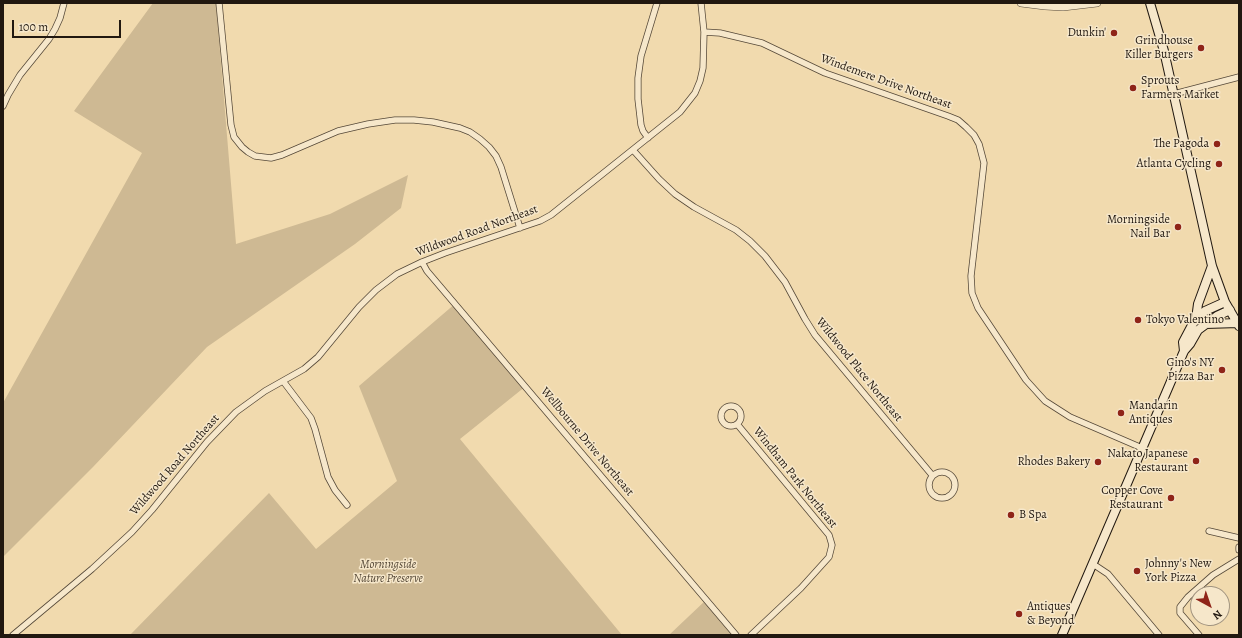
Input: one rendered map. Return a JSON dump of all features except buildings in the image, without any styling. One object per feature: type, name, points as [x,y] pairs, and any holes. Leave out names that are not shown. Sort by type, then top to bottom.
[{"type":"main road","points":[[1150,3],[1164,50],[1212,266],[1225,302],[1238,324],[1205,324]]},
{"type":"main road","points":[[1196,320],[1198,304],[1212,266]]},
{"type":"main road","points":[[1184,351],[1183,342],[1196,320],[1205,311],[1225,302]]},
{"type":"main road","points":[[1062,635],[1184,351],[1198,330],[1217,316],[1230,310]]},
{"type":"street","points":[[3,106],[20,75],[52,34],[60,18],[64,3]]},
{"type":"street","points":[[219,3],[231,125],[234,137],[248,152],[255,156],[271,158],[282,155],[338,131],[361,125],[388,121],[414,120],[433,122],[460,128],[480,138],[490,147],[496,156],[520,228]]},
{"type":"street","points":[[648,138],[641,125],[638,99],[638,78],[641,56],[657,3]]},
{"type":"street","name":"Wildwood Road Northeast","points":[[13,635],[92,569],[132,532],[222,425],[250,401],[304,369],[318,357],[359,307],[376,290],[397,274],[422,262],[540,221],[551,215],[680,112],[695,93],[700,82],[703,68],[704,32],[701,3]]},
{"type":"street","points":[[1021,3],[1064,7],[1097,3]]},
{"type":"street","name":"Windemere Drive Northeast","points":[[704,32],[720,33],[762,43],[825,73],[948,116],[958,120],[966,127],[974,135],[979,144],[984,163],[971,276],[972,292],[978,308],[1026,380],[1045,401],[1070,418],[1142,448]]},
{"type":"street","points":[[1174,94],[1239,77]]},
{"type":"street","name":"Wildwood Place Northeast","points":[[633,150],[659,180],[675,194],[694,207],[736,230],[765,256],[785,282],[815,335],[932,475]]},
{"type":"street","name":"Wellbourne Drive Northeast","points":[[422,262],[427,271],[736,635]]},
{"type":"street","points":[[283,381],[311,418],[328,477],[346,505]]},
{"type":"street","name":"Windham Park Northeast","points":[[737,424],[829,535],[832,545],[832,552],[829,557],[801,588],[751,635]]},
{"type":"street","points":[[941,472],[949,474],[955,482],[955,487],[952,493],[944,498],[939,498],[932,493],[928,485],[932,475],[941,472]]},
{"type":"street","points":[[1208,530],[1239,538]]},
{"type":"street","points":[[1199,635],[1180,613],[1180,607],[1188,597],[1213,575],[1239,559]]},
{"type":"street","points":[[1093,564],[1108,574],[1160,635]]},
{"type":"green space","points":[[153,3],[216,3],[236,244],[330,214],[408,175],[401,208],[355,244],[207,347],[93,467],[3,557],[3,403],[142,153],[74,111]]},
{"type":"green space","name":"Morningside Nature Preserve","points":[[456,303],[526,386],[460,439],[622,635],[130,635],[269,493],[316,549],[397,481],[359,386]]},
{"type":"green space","points":[[706,600],[735,635],[669,635]]},
{"type":"place","name":"Dunkin'","points":[[1114,33]]},
{"type":"place","name":"Grindhouse Killer Burgers","points":[[1201,48]]},
{"type":"place","name":"Sprouts Farmers Market","points":[[1133,88]]},
{"type":"place","name":"The Pagoda","points":[[1217,144]]},
{"type":"place","name":"Atlanta Cycling","points":[[1219,164]]},
{"type":"place","name":"Morningside Nail Bar","points":[[1178,227]]},
{"type":"place","name":"Tokyo Valentino","points":[[1138,320]]},
{"type":"place","name":"Gino's NY Pizza Bar","points":[[1222,370]]},
{"type":"place","name":"Mandarin Antiques","points":[[1121,413]]},
{"type":"place","name":"Nakato Japanese Restaurant","points":[[1196,461]]},
{"type":"place","name":"Rhodes Bakery","points":[[1098,462]]},
{"type":"place","name":"Copper Cove Restaurant","points":[[1171,498]]},
{"type":"place","name":"B Spa","points":[[1011,515]]},
{"type":"place","name":"Johnny's New York Pizza","points":[[1137,571]]},
{"type":"place","name":"Antiques & Beyond","points":[[1019,614]]}]
